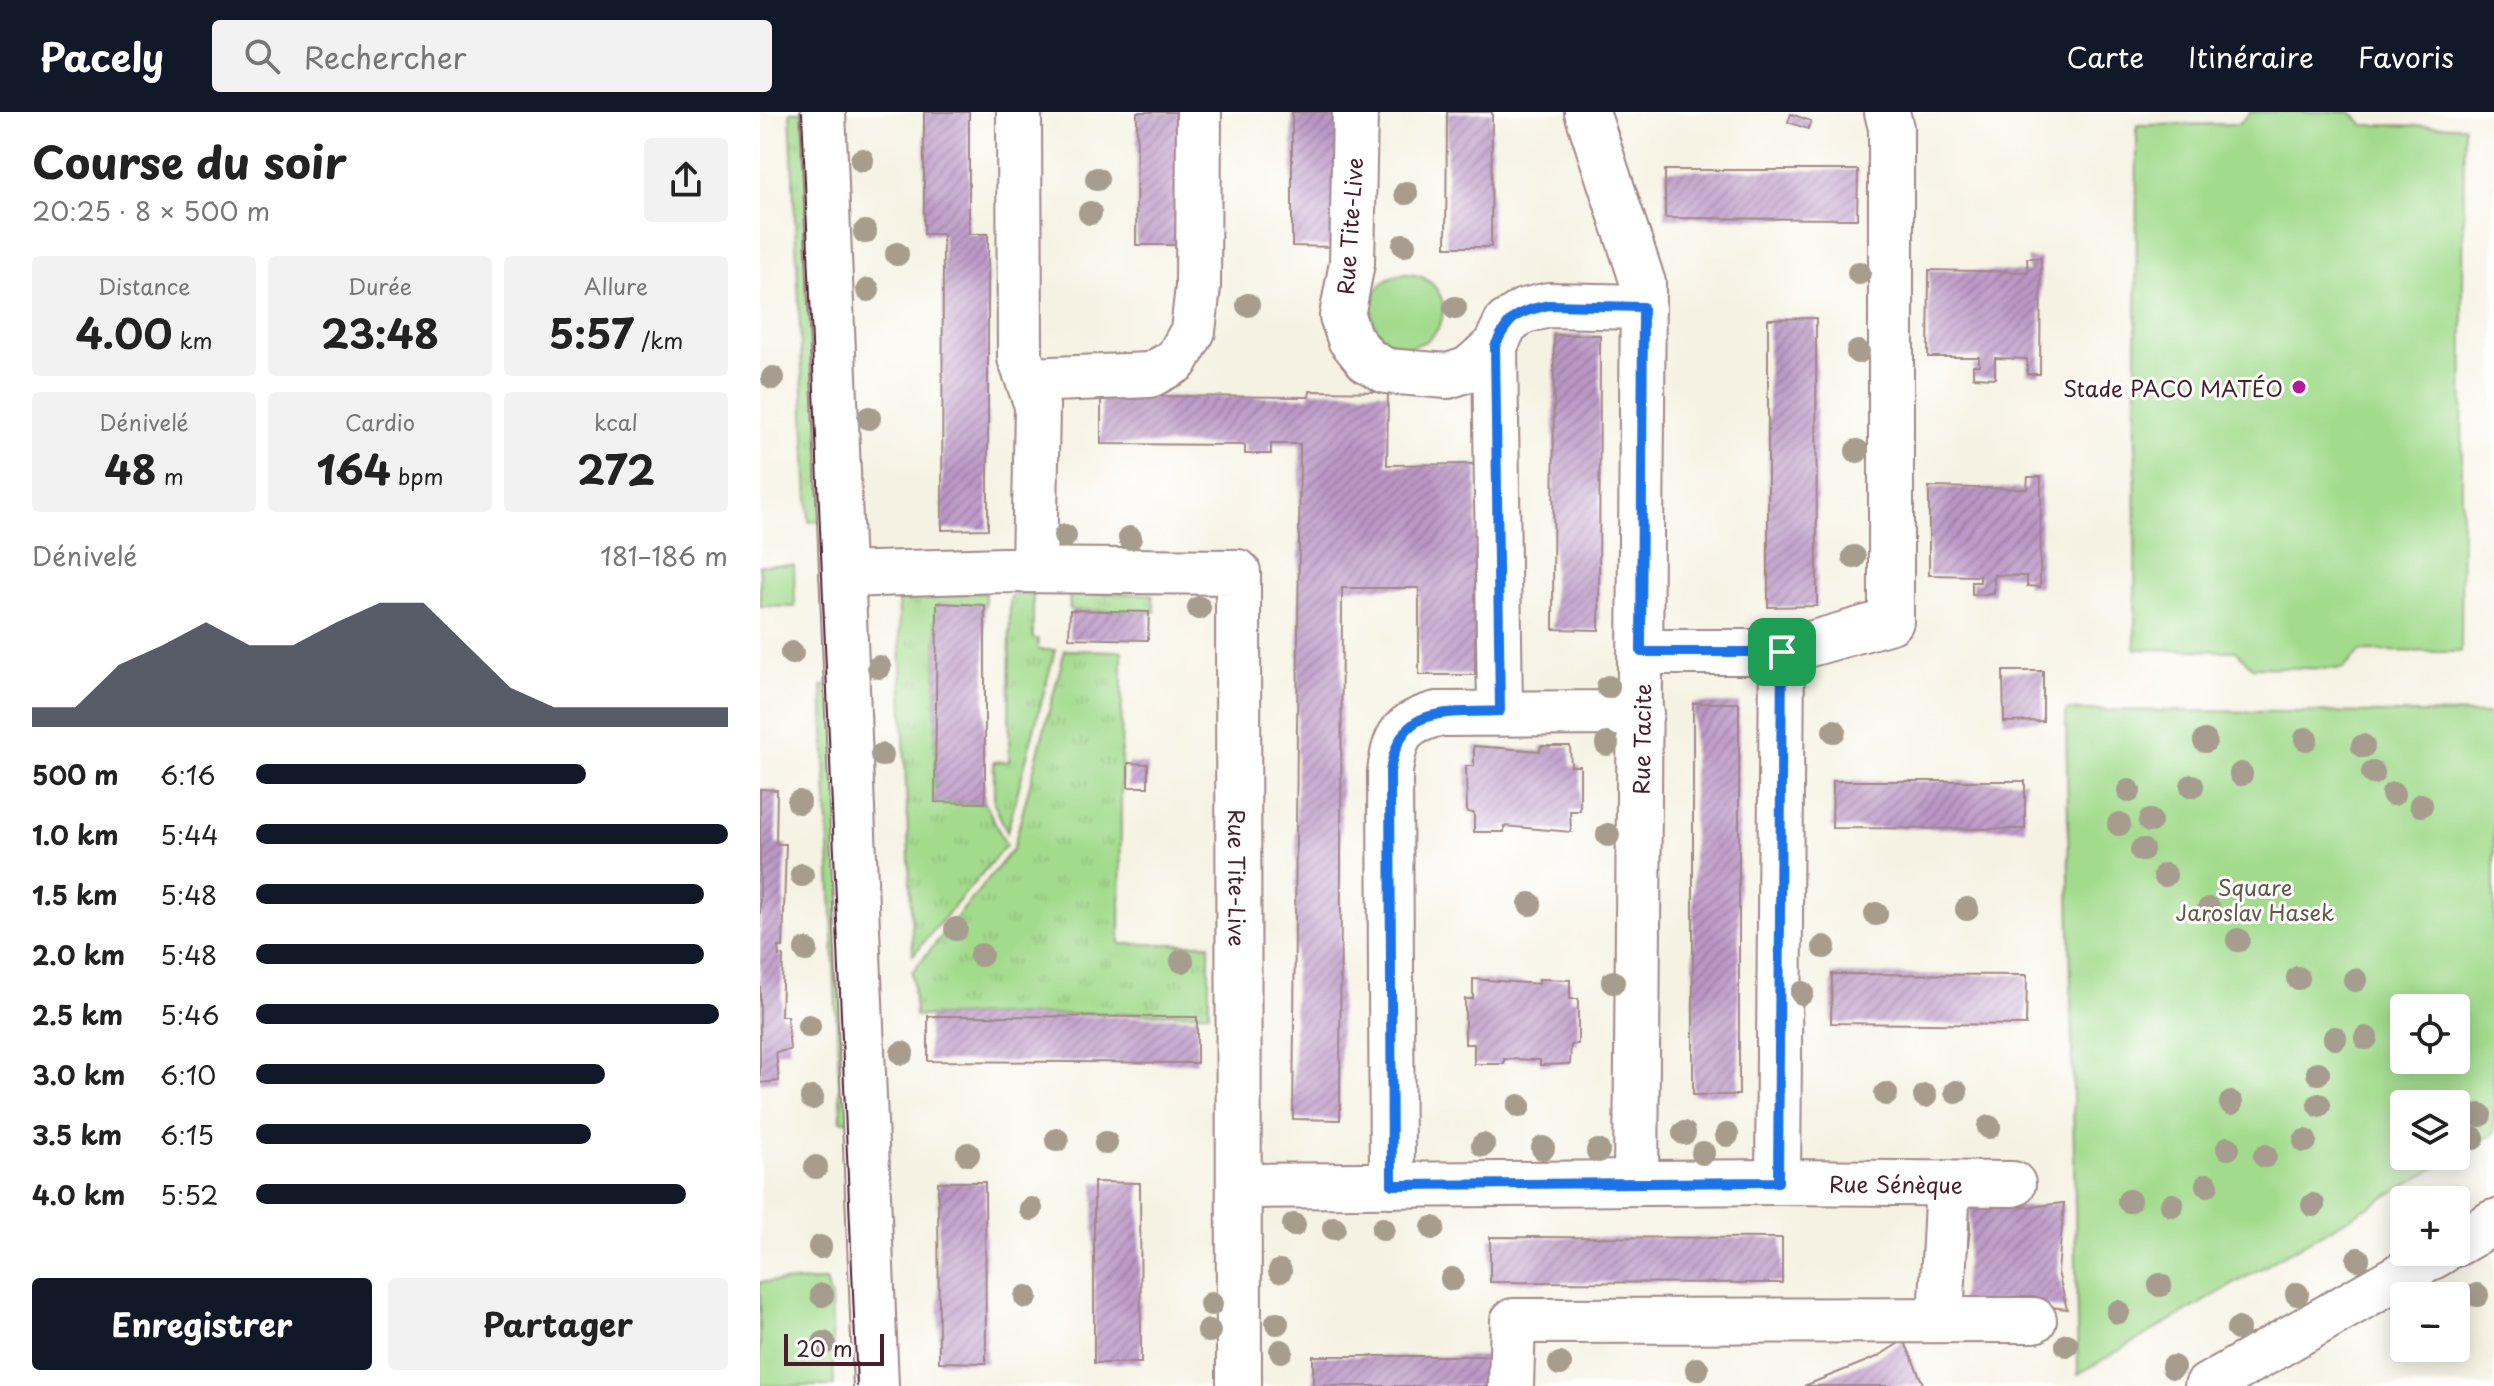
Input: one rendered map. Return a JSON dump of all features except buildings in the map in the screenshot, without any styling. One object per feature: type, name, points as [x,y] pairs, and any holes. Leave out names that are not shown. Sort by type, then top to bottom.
[{"type":"street","points":[[823,112],[876,1386]]},
{"type":"street","points":[[1019,112],[1020,358],[1037,405],[1034,570]]},
{"type":"street","points":[[1029,380],[1150,375],[1176,361],[1193,331],[1198,287],[1199,112]]},
{"type":"street","name":"Rue Tite-Live","points":[[1355,112],[1352,263],[1342,316],[1350,339],[1376,365],[1386,371],[1411,375],[1448,376],[1469,369],[1495,346],[1506,323],[1524,311],[1549,305],[1643,307]]},
{"type":"street","name":"Rue Tacite","points":[[1587,112],[1641,271],[1643,307],[1636,1183]]},
{"type":"street","points":[[1641,652],[1782,652],[1891,621],[1891,128],[1887,112]]},
{"type":"street","points":[[1495,346],[1500,711]]},
{"type":"street","name":"Rue Tite-Live","points":[[842,575],[1034,570],[1238,572],[1239,1386]]},
{"type":"street","points":[[1778,1182],[1782,652]]},
{"type":"street","points":[[1392,1185],[1390,772],[1393,750],[1401,732],[1414,720],[1437,714],[1500,711],[1641,713]]},
{"type":"street","name":"Rue Sénèque","points":[[1240,1186],[1778,1182],[2013,1184]]},
{"type":"street","points":[[1941,1320],[1948,1183]]},
{"type":"street","points":[[2470,1236],[2494,1222]]},
{"type":"street","points":[[2207,1386],[2417,1266]]},
{"type":"street","points":[[1511,1386],[1513,1321],[2034,1320]]},
{"type":"green space","points":[[790,112],[804,112],[824,521],[809,522]]},
{"type":"green space","name":"Stade PACO MATÉO","points":[[2251,112],[2351,112],[2363,125],[2464,126],[2461,652],[2361,651],[2343,669],[2252,667],[2236,651],[2135,649],[2137,125],[2239,124]]},
{"type":"green space","points":[[1407,274],[1427,280],[1437,290],[1443,310],[1437,330],[1427,340],[1407,346],[1387,340],[1377,330],[1371,310],[1377,290],[1387,280]]},
{"type":"green space","points":[[760,565],[794,565],[795,607],[760,606]]},
{"type":"green space","points":[[985,593],[985,605],[937,604],[935,802],[985,803],[1006,845],[913,955],[898,594]]},
{"type":"green space","points":[[1069,593],[1152,594],[1155,612],[1070,610]]},
{"type":"green space","points":[[1013,594],[1033,594],[1033,639],[1038,639],[1038,650],[1055,650],[1007,832],[994,803],[994,762],[1009,761],[1010,600]]},
{"type":"green space","points":[[1065,650],[1122,651],[1120,944],[1209,944],[1209,1013],[915,1016],[912,972],[1013,849]]},
{"type":"green space","points":[[836,685],[856,1120],[841,1121],[822,686]]},
{"type":"green space","name":"Square Jaroslav Hasek","points":[[2066,710],[2494,714],[2494,1134],[2470,1148],[2470,1090],[2390,1090],[2390,1170],[2432,1170],[2404,1186],[2390,1186],[2390,1194],[2078,1374]]},
{"type":"green space","points":[[826,1281],[831,1299],[834,1386],[760,1386],[760,1282]]},
{"type":"tram line","points":[[802,112],[857,1386]]},
{"type":"place","name":"Stade PACO MATÉO","points":[[2299,387]]},
{"type":"route","points":[[1549,305],[1643,307],[1641,652],[1782,652],[1778,1182],[1392,1185],[1390,772],[1393,750],[1401,732],[1414,720],[1437,714],[1500,711],[1495,346],[1506,323],[1524,311],[1549,305]]}]
